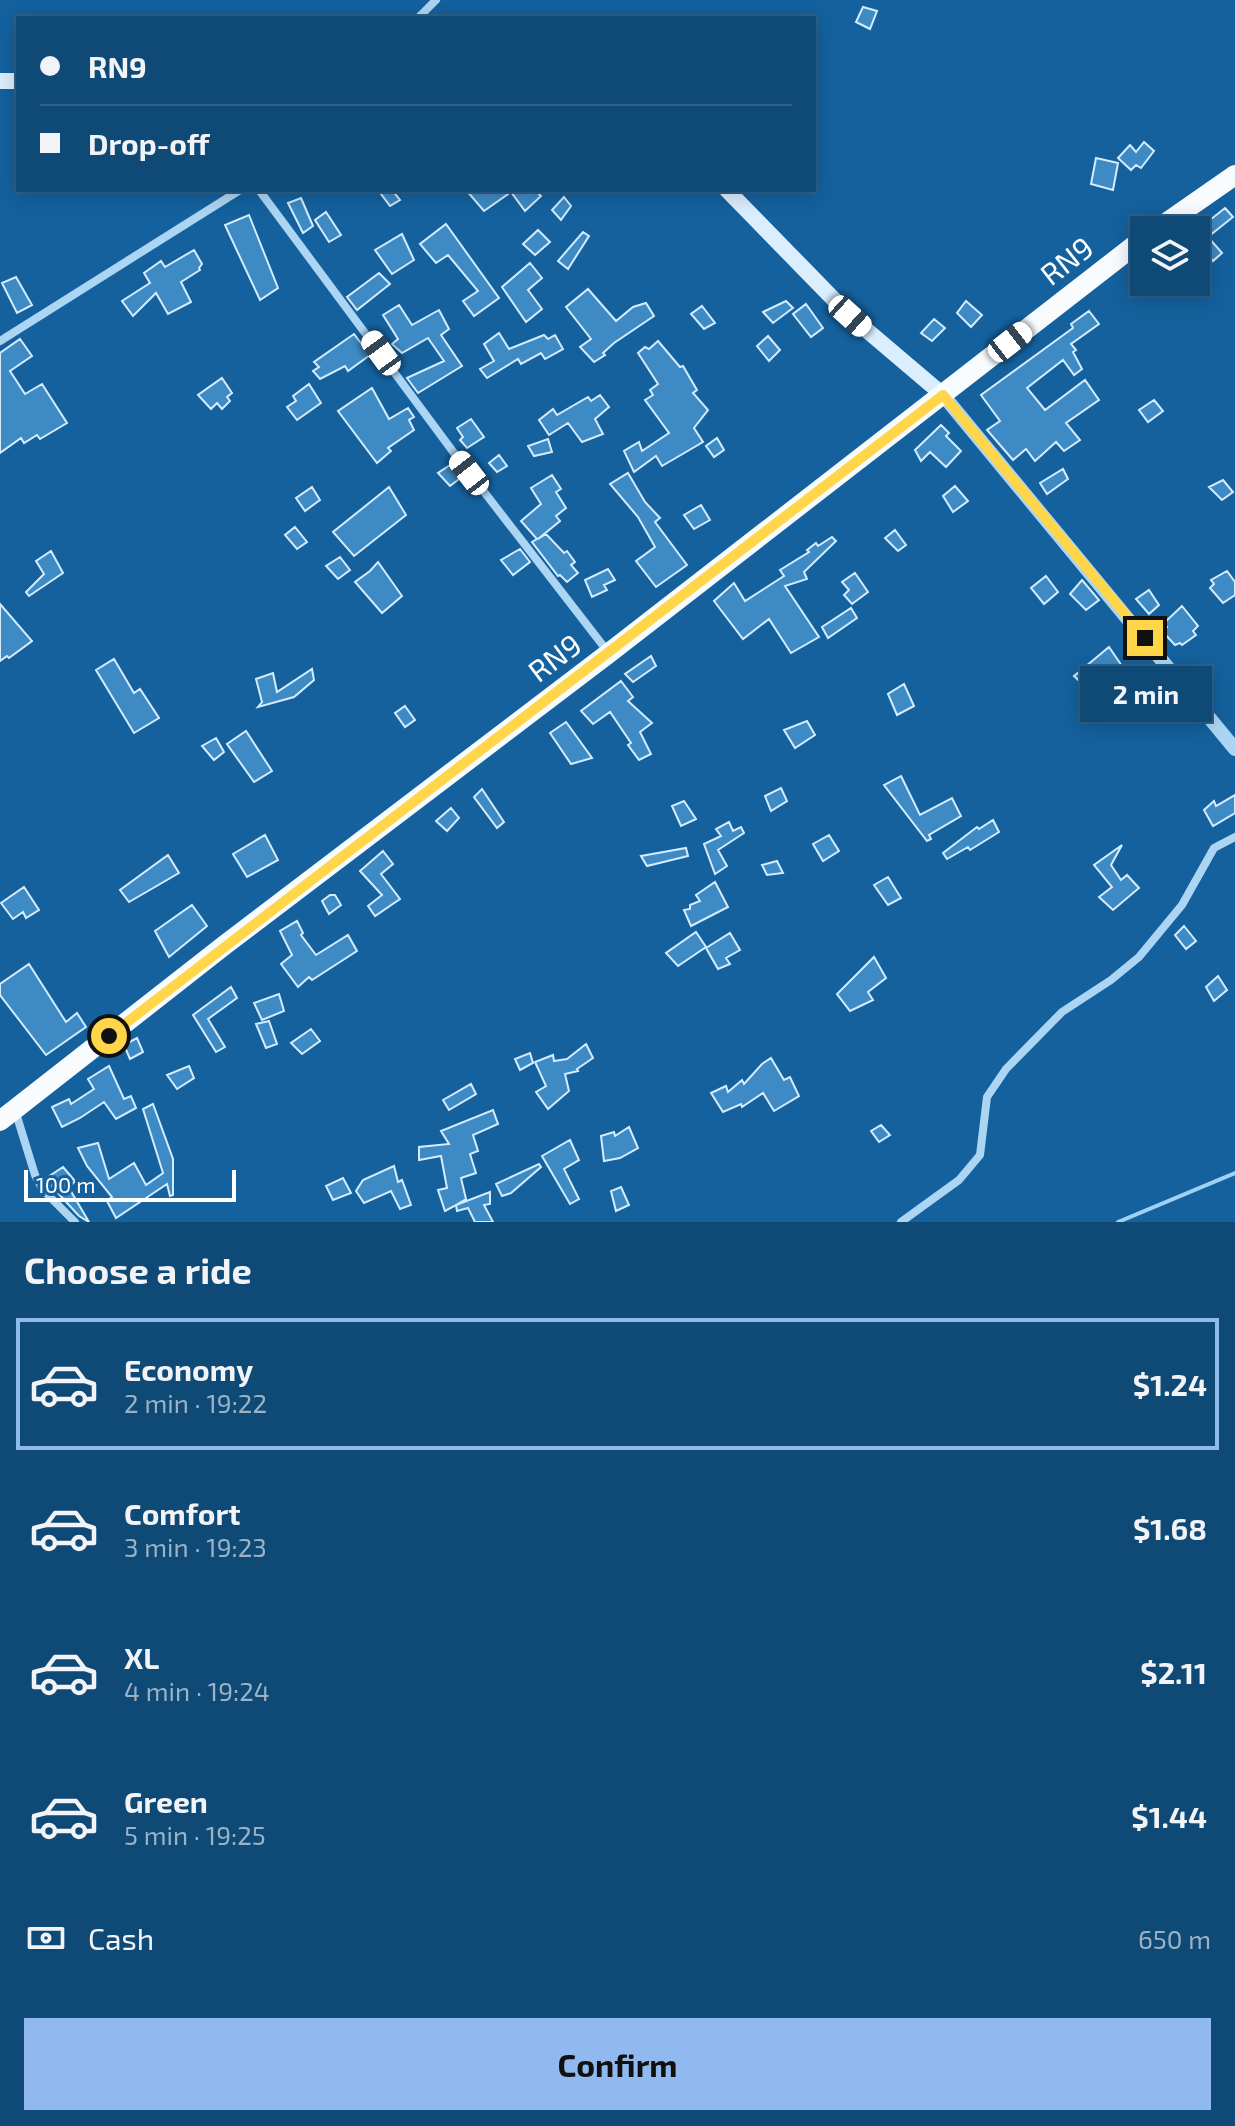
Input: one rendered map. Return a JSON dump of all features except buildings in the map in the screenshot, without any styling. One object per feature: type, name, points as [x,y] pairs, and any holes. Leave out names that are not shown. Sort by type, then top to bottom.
[{"type":"main road","points":[[1176,216],[1235,175]]},
{"type":"main road","points":[[729,192],[850,316],[943,395]]},
{"type":"main road","name":"RN9","points":[[8,1115],[1130,249]]},
{"type":"street","points":[[420,16],[436,0]]},
{"type":"street","points":[[0,341],[237,192]]},
{"type":"street","points":[[260,192],[454,453],[609,653]]},
{"type":"street","points":[[943,395],[1235,749]]},
{"type":"street","points":[[901,1222],[959,1180],[980,1155],[987,1097],[1006,1069],[1062,1012],[1139,957],[1182,905],[1214,848],[1235,837]]},
{"type":"street","points":[[8,1115],[43,1190],[75,1222]]},
{"type":"waterway","points":[[1118,1222],[1235,1173]]},
{"type":"route","points":[[109,1036],[943,395],[1145,638]]}]
